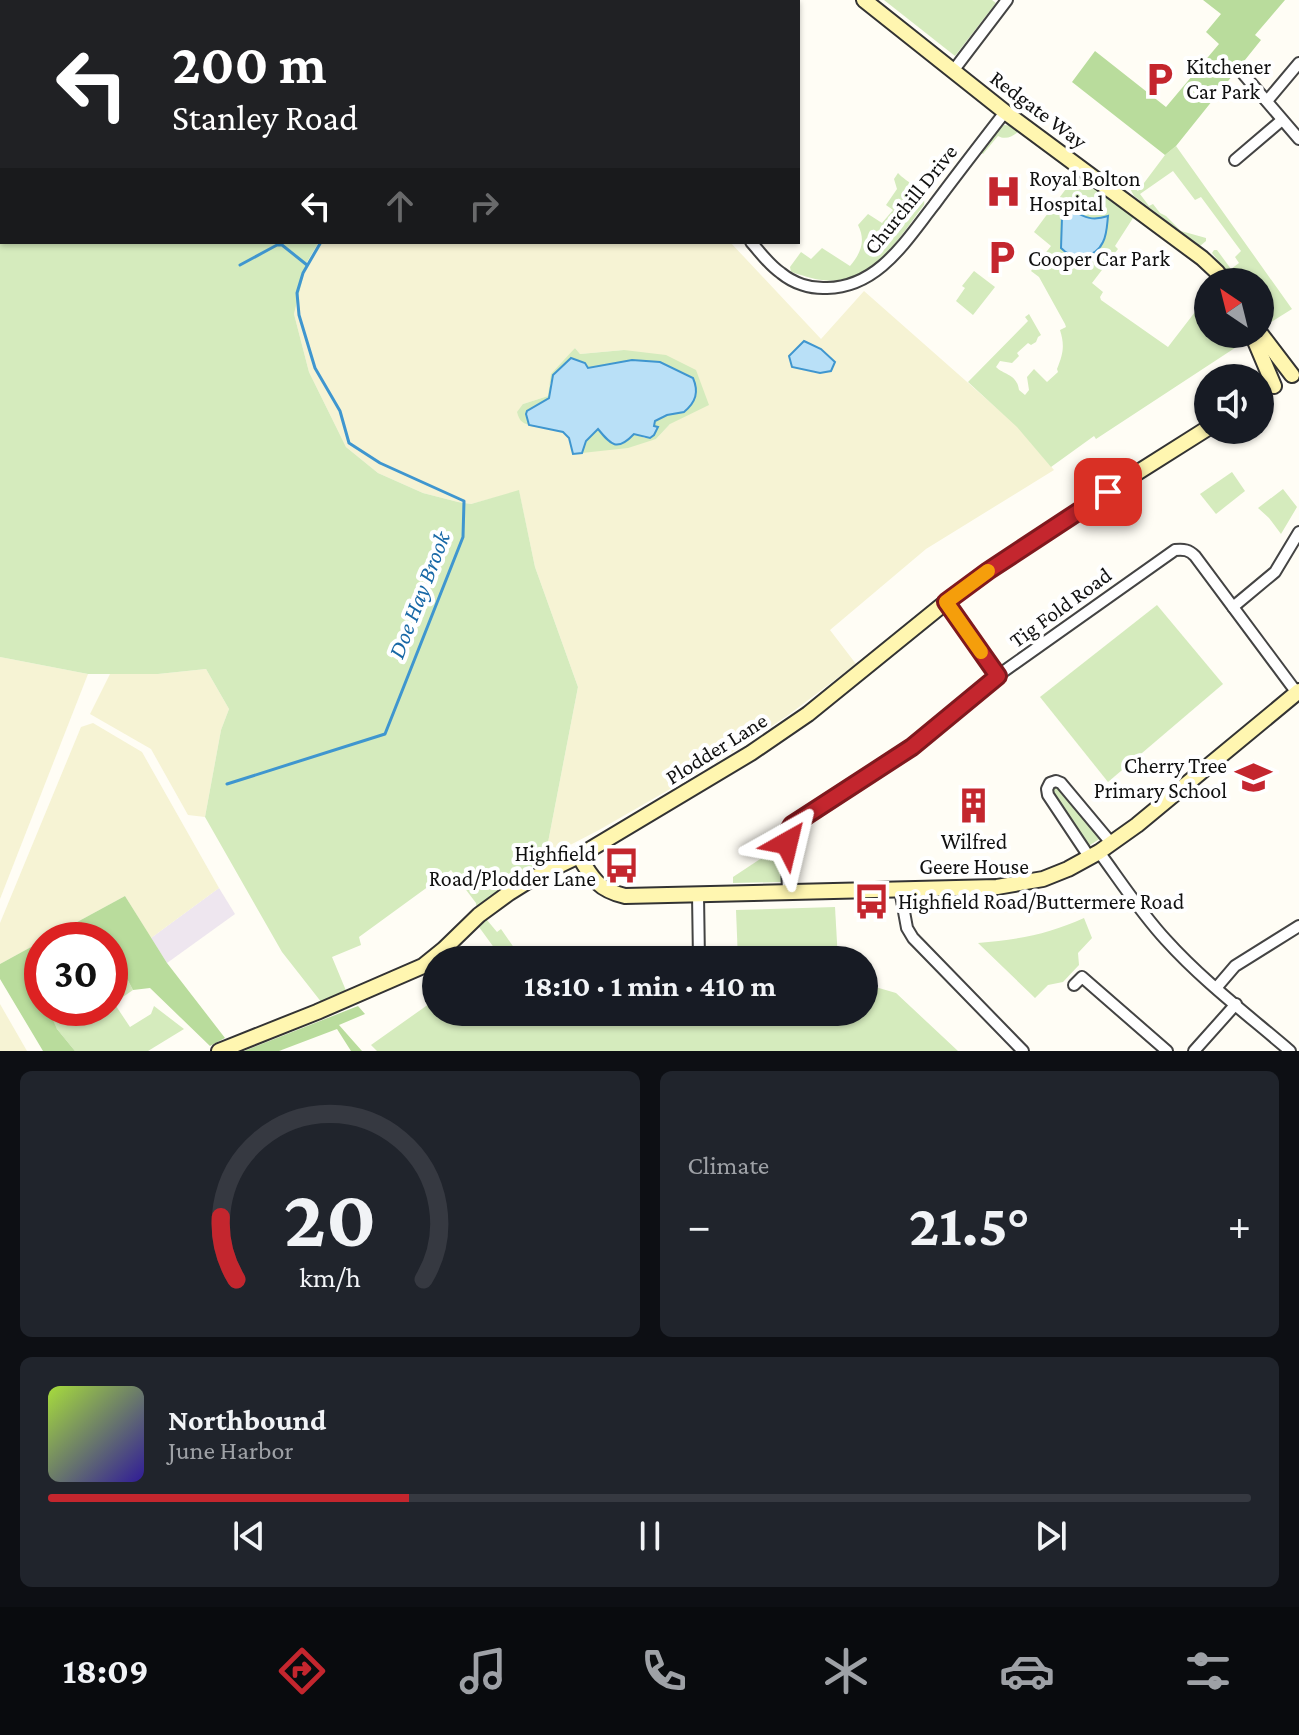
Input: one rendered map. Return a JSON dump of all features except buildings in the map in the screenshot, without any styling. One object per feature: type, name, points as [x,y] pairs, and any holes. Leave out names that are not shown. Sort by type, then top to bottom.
[{"type":"street","name":"Redgate Way","points":[[864,0],[1005,112],[1213,268]]},
{"type":"street","points":[[953,71],[1007,0]]},
{"type":"street","points":[[1267,101],[1299,63]]},
{"type":"street","points":[[1239,69],[1299,139]]},
{"type":"street","name":"Churchill Drive","points":[[753,244],[781,273],[794,282],[808,286],[848,286],[874,274],[896,253],[1005,112]]},
{"type":"street","points":[[1235,160],[1282,120]]},
{"type":"street","points":[[1273,348],[1295,373],[1274,386]]},
{"type":"street","name":"Plodder Lane","points":[[219,1051],[409,973],[435,957],[479,915],[509,893],[579,856],[751,753],[808,714],[946,602],[1194,437]]},
{"type":"street","points":[[1233,607],[1275,572],[1299,532]]},
{"type":"street","name":"Tig Fold Road","points":[[788,892],[786,835],[792,825],[912,747],[998,676],[1175,550],[1191,552],[1298,692]]},
{"type":"street","points":[[946,602],[998,676]]},
{"type":"street","points":[[579,856],[594,880],[613,893],[625,896],[983,888],[1043,879],[1100,851],[1137,825],[1298,692]]},
{"type":"street","points":[[1100,851],[1048,795],[1050,783],[1061,783],[1100,851],[1165,940],[1290,1051]]},
{"type":"street","points":[[900,890],[907,928],[913,938],[1023,1051]]},
{"type":"street","points":[[698,895],[699,946]]},
{"type":"street","points":[[1217,987],[1235,966],[1299,926]]},
{"type":"street","points":[[1074,985],[1082,977],[1167,1051]]},
{"type":"street","points":[[1194,1051],[1236,1004]]},
{"type":"shaded area","points":[[318,244],[732,244],[821,339],[864,291],[1017,426],[1054,470],[926,549],[830,630],[856,664],[787,716],[717,762],[545,858],[578,687],[535,567],[519,491],[471,504],[423,493],[378,473],[346,447],[309,372],[294,314],[307,262]],"holes":[[[575,348],[580,354],[624,350],[670,424],[656,439],[573,453],[569,438],[563,432],[525,424],[523,404],[548,396],[549,386]]]},
{"type":"shaded area","points":[[0,657],[88,674],[0,899]]},
{"type":"shaded area","points":[[206,669],[229,709],[221,730],[205,817],[188,815],[151,749],[90,714],[110,674],[158,674]]},
{"type":"shaded area","points":[[93,723],[142,752],[219,888],[151,938],[125,896],[77,922],[24,922],[24,951],[0,964],[0,923],[81,727]]},
{"type":"shaded area","points":[[219,888],[235,914],[167,963],[151,938]]},
{"type":"shaded area","points":[[0,1004],[27,1051],[0,1051]]},
{"type":"green space","points":[[884,0],[992,0],[996,3],[955,56]]},
{"type":"green space","points":[[1203,0],[1285,0],[1255,35],[1261,40],[1176,146],[1165,155],[1072,82],[1095,51],[1166,107],[1219,44],[1206,32],[1221,14]]},
{"type":"green space","points":[[1004,125],[1013,126],[1146,224],[1133,218],[1115,246],[1118,249],[1092,283],[1103,292],[1101,300],[1168,347],[1194,313],[1194,348],[1235,348],[1210,364],[1194,364],[1194,375],[1096,439],[1094,436],[1051,467],[1017,427],[968,382],[1028,321],[1025,317],[1029,314],[1041,335],[1036,342],[1028,343],[1017,353],[1019,356],[1012,363],[1000,361],[996,367],[1013,378],[1025,395],[1029,390],[1027,377],[1034,369],[1047,382],[1058,372],[1063,350],[1060,330],[1066,327],[1039,277],[1031,271],[1051,246],[1034,232],[1071,182],[1065,177],[1070,171],[1018,132],[1003,138],[998,136],[983,154],[980,152]]},
{"type":"green space","points":[[1176,146],[1263,268],[1232,268],[1239,263],[1235,257],[1241,251],[1201,197],[1195,200],[1173,171],[1140,194],[1149,206],[1153,204],[1181,231],[1206,238],[1200,246],[1134,196],[1127,183],[1138,191],[1165,155]]},
{"type":"green space","points":[[898,173],[919,191],[924,205],[882,258],[855,276],[840,280],[818,279],[791,272],[790,267],[801,252],[811,259],[822,248],[850,266],[861,247],[862,236],[858,225],[868,214],[882,223],[893,210],[886,205],[897,189],[894,179]]},
{"type":"green space","points":[[0,244],[318,244],[307,262],[294,314],[309,372],[346,447],[378,473],[423,493],[458,502],[471,504],[519,490],[535,567],[578,687],[545,858],[486,900],[487,920],[497,932],[501,929],[513,946],[493,946],[479,927],[476,903],[451,870],[359,937],[361,945],[332,957],[347,993],[322,1003],[282,952],[205,817],[221,730],[229,709],[206,669],[158,674],[88,674],[0,657]]},
{"type":"green space","points":[[1217,250],[1230,268],[1224,268],[1212,253]]},
{"type":"green space","points":[[974,271],[995,287],[973,315],[956,301],[965,288],[962,286]]},
{"type":"green space","points":[[1274,284],[1292,309],[1274,320]]},
{"type":"green space","points":[[575,348],[580,354],[624,350],[666,355],[696,370],[709,405],[670,424],[656,439],[628,448],[582,453],[586,441],[598,429],[628,440],[634,434],[645,438],[654,421],[684,412],[632,360],[588,368],[550,383],[548,399],[527,411],[529,425],[522,422],[517,412],[523,404],[548,396],[551,374]]},
{"type":"green space","points":[[1232,472],[1245,491],[1216,514],[1200,494]]},
{"type":"green space","points":[[1283,489],[1297,507],[1281,534],[1258,508]]},
{"type":"green space","points":[[1157,605],[1223,684],[1108,782],[1040,697]]},
{"type":"green space","points":[[1053,786],[1059,788],[1101,838],[1087,847],[1052,795]]},
{"type":"green space","points":[[780,846],[781,882],[733,883],[733,877]]},
{"type":"green space","points":[[125,896],[167,963],[225,1038],[210,1046],[150,988],[133,990],[128,980],[128,922],[77,922]]},
{"type":"green space","points":[[835,907],[837,946],[737,946],[736,910]]},
{"type":"green space","points":[[1084,918],[1092,938],[1078,953],[1079,965],[1063,982],[1048,985],[1035,998],[978,943],[1032,935]]},
{"type":"green space","points":[[24,951],[24,1019],[0,979],[0,964]]},
{"type":"green space","points":[[878,988],[896,993],[958,1051],[377,1051],[371,1045],[422,1009],[422,1026],[878,1026]]},
{"type":"green space","points":[[154,1006],[184,1029],[148,1051],[75,1051],[56,1026],[128,1024],[130,1027],[151,1014]]},
{"type":"green space","points":[[358,1006],[365,1014],[339,1025],[362,1051],[351,1051],[337,1029],[279,1051],[244,1051]]},
{"type":"green space","points":[[28,1026],[56,1026],[75,1051],[43,1051]]},
{"type":"water","points":[[1072,210],[1089,218],[1108,216],[1103,242],[1089,255],[1072,255],[1061,248],[1062,217]]},
{"type":"water","points":[[804,341],[821,349],[835,362],[831,371],[820,373],[792,367],[789,356]]},
{"type":"water","points":[[571,358],[585,363],[588,368],[632,360],[660,362],[693,378],[695,396],[684,412],[655,421],[654,426],[658,427],[650,438],[634,434],[619,445],[607,439],[598,429],[586,441],[582,453],[573,454],[569,438],[563,432],[529,425],[526,414],[549,398],[553,375]]},
{"type":"waterway","name":"Doe Hay Brook","points":[[227,784],[385,734],[463,537],[464,501],[380,463],[349,443],[340,411],[315,368],[299,315],[297,293],[303,273],[320,244]]},
{"type":"waterway","points":[[240,265],[277,245],[282,245],[307,265]]},
{"type":"slow traffic","points":[[981,652],[946,602],[988,571]]},
{"type":"place","name":"Kitchener Car Park","points":[[1160,79]]},
{"type":"place","name":"Royal Bolton Hospital","points":[[1003,191]]},
{"type":"place","name":"Cooper Car Park","points":[[1002,258]]},
{"type":"place","name":"Cherry Tree Primary School","points":[[1253,778]]},
{"type":"place","name":"Wilfred Geere House","points":[[974,805]]},
{"type":"place","name":"Highfield Road/Plodder Lane","points":[[622,866]]},
{"type":"place","name":"Highfield Road/Buttermere Road","points":[[872,901]]},
{"type":"route","points":[[787,843],[786,835],[792,825],[912,747],[998,676],[946,602],[1108,492]]}]
